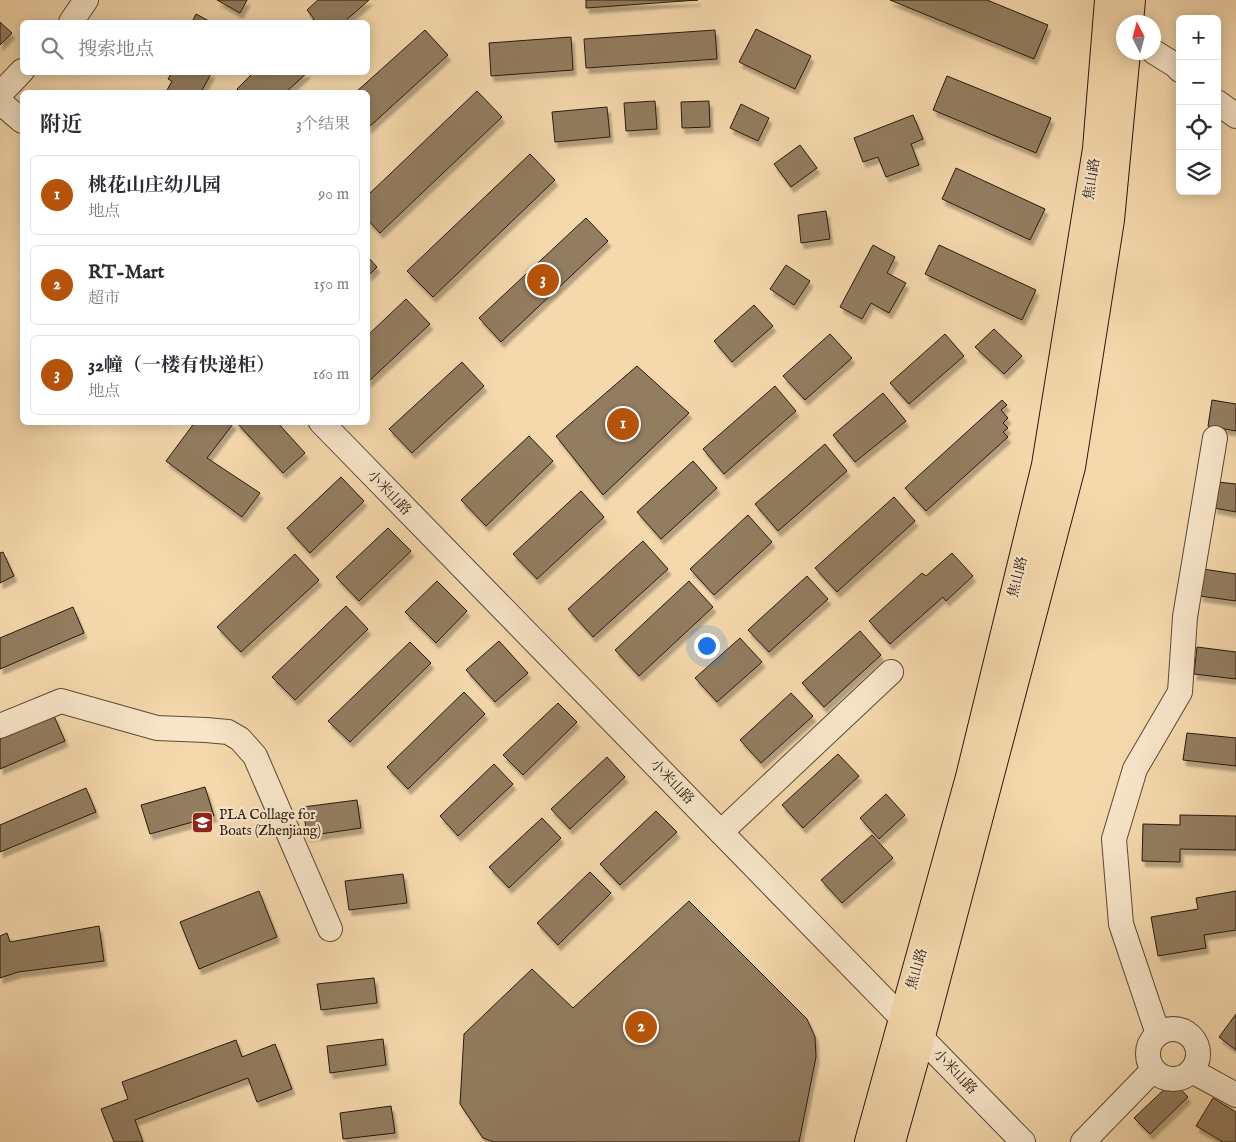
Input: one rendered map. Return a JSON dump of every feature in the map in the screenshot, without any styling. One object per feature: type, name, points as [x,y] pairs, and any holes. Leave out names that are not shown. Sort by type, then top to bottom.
[{"type":"main road","name":"焦山路","points":[[891,1142],[912,1027],[970,777],[1046,465],[1097,148],[1109,0]]},
{"type":"main road","points":[[1130,15],[1131,0]]},
{"type":"main road","name":"焦山路","points":[[869,1142],[912,1027],[1071,467],[1110,220],[1125,60]]},
{"type":"street","points":[[72,20],[86,0]]},
{"type":"street","points":[[1161,56],[1176,66]]},
{"type":"street","points":[[0,94],[20,73]]},
{"type":"street","points":[[0,102],[20,118]]},
{"type":"street","points":[[1221,105],[1236,116]]},
{"type":"street","name":"小米山路","points":[[324,425],[1024,1142]]},
{"type":"street","points":[[1158,1034],[1121,924],[1114,839],[1135,769],[1180,692],[1186,616],[1215,438]]},
{"type":"street","points":[[721,832],[892,672]]},
{"type":"street","points":[[0,726],[61,702],[157,728],[228,732],[240,739],[255,756],[330,929]]},
{"type":"street","points":[[1174,1029],[1190,1034],[1198,1048],[1197,1064],[1185,1077],[1168,1079],[1160,1076],[1153,1070],[1149,1063],[1149,1047],[1152,1040],[1158,1034],[1174,1029]]},
{"type":"street","points":[[1083,1142],[1153,1070]]},
{"type":"street","points":[[1192,1071],[1236,1094]]},
{"type":"building","points":[[217,0],[247,0],[240,13]]},
{"type":"building","points":[[318,0],[369,0],[346,20],[313,20],[314,19],[307,10]]},
{"type":"building","points":[[586,0],[698,0],[586,8]]},
{"type":"building","points":[[890,0],[987,0],[1048,25],[1034,59]]},
{"type":"building","points":[[196,14],[207,20],[193,20]]},
{"type":"building","points":[[0,22],[12,33],[0,45]]},
{"type":"building","points":[[756,29],[811,56],[795,89],[739,62]]},
{"type":"building","points":[[425,30],[448,55],[370,126],[370,90],[358,90]]},
{"type":"building","points":[[715,30],[717,59],[586,68],[584,39]]},
{"type":"building","points":[[571,37],[573,70],[491,76],[489,43]]},
{"type":"building","points":[[170,75],[210,75],[202,90],[167,90],[172,81],[168,79]]},
{"type":"building","points":[[251,75],[305,75],[288,90],[237,89]]},
{"type":"building","points":[[947,76],[1051,118],[1036,153],[933,110]]},
{"type":"building","points":[[477,91],[502,117],[380,233],[370,222],[370,193]]},
{"type":"building","points":[[655,101],[657,129],[626,131],[624,103]]},
{"type":"building","points":[[709,101],[710,127],[682,128],[681,102]]},
{"type":"building","points":[[741,104],[769,118],[758,141],[730,128]]},
{"type":"building","points":[[607,107],[610,137],[555,142],[552,112]]},
{"type":"building","points":[[913,115],[923,139],[911,144],[919,165],[886,177],[878,157],[863,162],[854,138]]},
{"type":"building","points":[[800,145],[817,168],[791,187],[774,164]]},
{"type":"building","points":[[530,154],[555,180],[433,297],[407,271]]},
{"type":"building","points":[[956,168],[1045,209],[1030,240],[942,199]]},
{"type":"building","points":[[826,211],[830,239],[801,243],[798,215]]},
{"type":"building","points":[[586,218],[608,241],[501,342],[479,318]]},
{"type":"building","points":[[873,245],[895,257],[887,273],[906,283],[889,313],[871,303],[862,319],[840,307]]},
{"type":"building","points":[[939,245],[1036,290],[1022,320],[925,274]]},
{"type":"building","points":[[370,259],[377,267],[370,274]]},
{"type":"building","points":[[786,265],[810,281],[794,305],[770,289]]},
{"type":"building","points":[[406,299],[430,324],[370,380],[370,333]]},
{"type":"building","points":[[754,305],[773,326],[732,362],[714,341]]},
{"type":"building","points":[[994,329],[1022,356],[1004,374],[975,347]]},
{"type":"building","points":[[830,334],[852,358],[805,400],[783,376]]},
{"type":"building","points":[[945,334],[964,356],[909,404],[890,383]]},
{"type":"building","points":[[462,362],[484,386],[412,453],[389,429]]},
{"type":"building","points":[[637,366],[689,413],[603,495],[556,436]]},
{"type":"building","points":[[775,386],[796,411],[724,474],[703,449]]},
{"type":"building","points":[[883,393],[906,421],[855,462],[833,435]]},
{"type":"building","points":[[1002,400],[1007,405],[1001,410],[1008,418],[1003,423],[1008,428],[1003,432],[1008,437],[926,511],[905,488]]},
{"type":"building","points":[[1212,400],[1236,404],[1236,431],[1208,426]]},
{"type":"building","points":[[193,425],[232,425],[207,458],[260,493],[242,517],[166,461]]},
{"type":"building","points":[[239,425],[280,425],[305,453],[283,473]]},
{"type":"building","points":[[529,436],[553,461],[486,526],[461,500]]},
{"type":"building","points":[[825,444],[847,471],[778,531],[755,504]]},
{"type":"building","points":[[693,461],[717,488],[661,539],[637,512]]},
{"type":"building","points":[[341,477],[364,501],[310,553],[287,528]]},
{"type":"building","points":[[1218,482],[1236,484],[1236,512],[1214,508]]},
{"type":"building","points":[[581,491],[604,517],[537,579],[513,554]]},
{"type":"building","points":[[894,497],[915,521],[837,592],[815,568]]},
{"type":"building","points":[[748,515],[772,542],[714,595],[690,569]]},
{"type":"building","points":[[388,528],[411,551],[359,601],[336,577]]},
{"type":"building","points":[[643,541],[668,569],[593,637],[568,609]]},
{"type":"building","points":[[3,552],[14,576],[0,583],[0,553]]},
{"type":"building","points":[[952,553],[973,576],[946,601],[943,597],[890,644],[869,621],[922,573],[926,576]]},
{"type":"building","points":[[295,554],[319,580],[241,652],[217,627]]},
{"type":"building","points":[[1203,569],[1236,574],[1236,601],[1200,596]]},
{"type":"building","points":[[807,576],[828,599],[769,652],[748,630]]},
{"type":"building","points":[[437,581],[467,611],[436,643],[405,612]]},
{"type":"building","points":[[689,581],[713,607],[639,676],[615,650]]},
{"type":"building","points":[[346,606],[368,629],[295,700],[272,677]]},
{"type":"building","points":[[73,607],[84,633],[0,669],[0,638]]},
{"type":"building","points":[[860,631],[881,655],[824,707],[802,683]]},
{"type":"building","points":[[740,638],[762,662],[717,702],[695,678]]},
{"type":"building","points":[[499,641],[528,673],[495,702],[466,670]]},
{"type":"building","points":[[410,642],[431,663],[350,742],[328,721]]},
{"type":"building","points":[[1197,647],[1236,652],[1236,679],[1194,674]]},
{"type":"building","points":[[464,692],[485,714],[408,789],[387,767]]},
{"type":"building","points":[[791,693],[813,716],[761,763],[740,740]]},
{"type":"building","points":[[558,703],[577,722],[523,775],[503,755]]},
{"type":"building","points":[[54,716],[65,741],[0,769],[0,739]]},
{"type":"building","points":[[1187,733],[1236,738],[1236,766],[1183,760]]},
{"type":"building","points":[[838,754],[859,776],[803,828],[782,805]]},
{"type":"building","points":[[607,757],[625,777],[570,829],[551,809]]},
{"type":"building","points":[[494,764],[513,784],[458,836],[440,816]]},
{"type":"building","points":[[205,787],[214,816],[150,834],[141,805]]},
{"type":"building","points":[[86,788],[96,812],[0,852],[0,825]]},
{"type":"building","points":[[886,794],[905,815],[879,839],[860,818]]},
{"type":"building","points":[[357,800],[361,828],[307,836],[303,807]]},
{"type":"building","points":[[656,811],[677,832],[620,885],[600,864]]},
{"type":"building","points":[[1180,815],[1236,816],[1236,850],[1180,849],[1180,862],[1142,861],[1143,824],[1180,825]]},
{"type":"building","points":[[542,818],[561,838],[509,888],[489,867]]},
{"type":"building","points":[[872,835],[893,858],[842,903],[821,880]]},
{"type":"building","points":[[590,872],[611,893],[558,945],[537,923]]},
{"type":"building","points":[[403,874],[407,903],[349,910],[345,881]]},
{"type":"building","points":[[259,891],[277,937],[199,969],[180,922]]},
{"type":"building","points":[[1236,891],[1236,930],[1204,935],[1206,948],[1158,956],[1151,917],[1198,909],[1196,898]]},
{"type":"building","points":[[689,901],[807,1019],[815,1037],[816,1057],[799,1142],[494,1142],[483,1138],[460,1104],[464,1034],[532,969],[573,1008]]},
{"type":"building","points":[[99,926],[104,961],[18,972],[0,978],[0,936],[7,933],[10,942]]},
{"type":"building","points":[[374,978],[377,1003],[321,1010],[317,984]]},
{"type":"building","points":[[1236,1014],[1236,1050],[1219,1037]]},
{"type":"building","points":[[383,1039],[386,1065],[330,1073],[327,1046]]},
{"type":"building","points":[[236,1040],[242,1057],[275,1044],[292,1089],[257,1102],[248,1078],[135,1120],[143,1142],[114,1142],[101,1109],[128,1099],[122,1082]]},
{"type":"building","points":[[1173,1081],[1188,1097],[1150,1134],[1134,1118]]},
{"type":"building","points":[[1213,1098],[1236,1112],[1236,1142],[1223,1142],[1196,1126]]},
{"type":"building","points":[[391,1106],[395,1133],[343,1139],[340,1113]]},
{"type":"place","name":"32幢（一楼有快递柜）","points":[[543,280]]},
{"type":"place","name":"桃花山庄幼儿园","points":[[623,424]]},
{"type":"place","name":"PLA Collage for Boats (Zhenjiang)","points":[[203,823]]},
{"type":"place","name":"RT-Mart","points":[[641,1027]]}]
